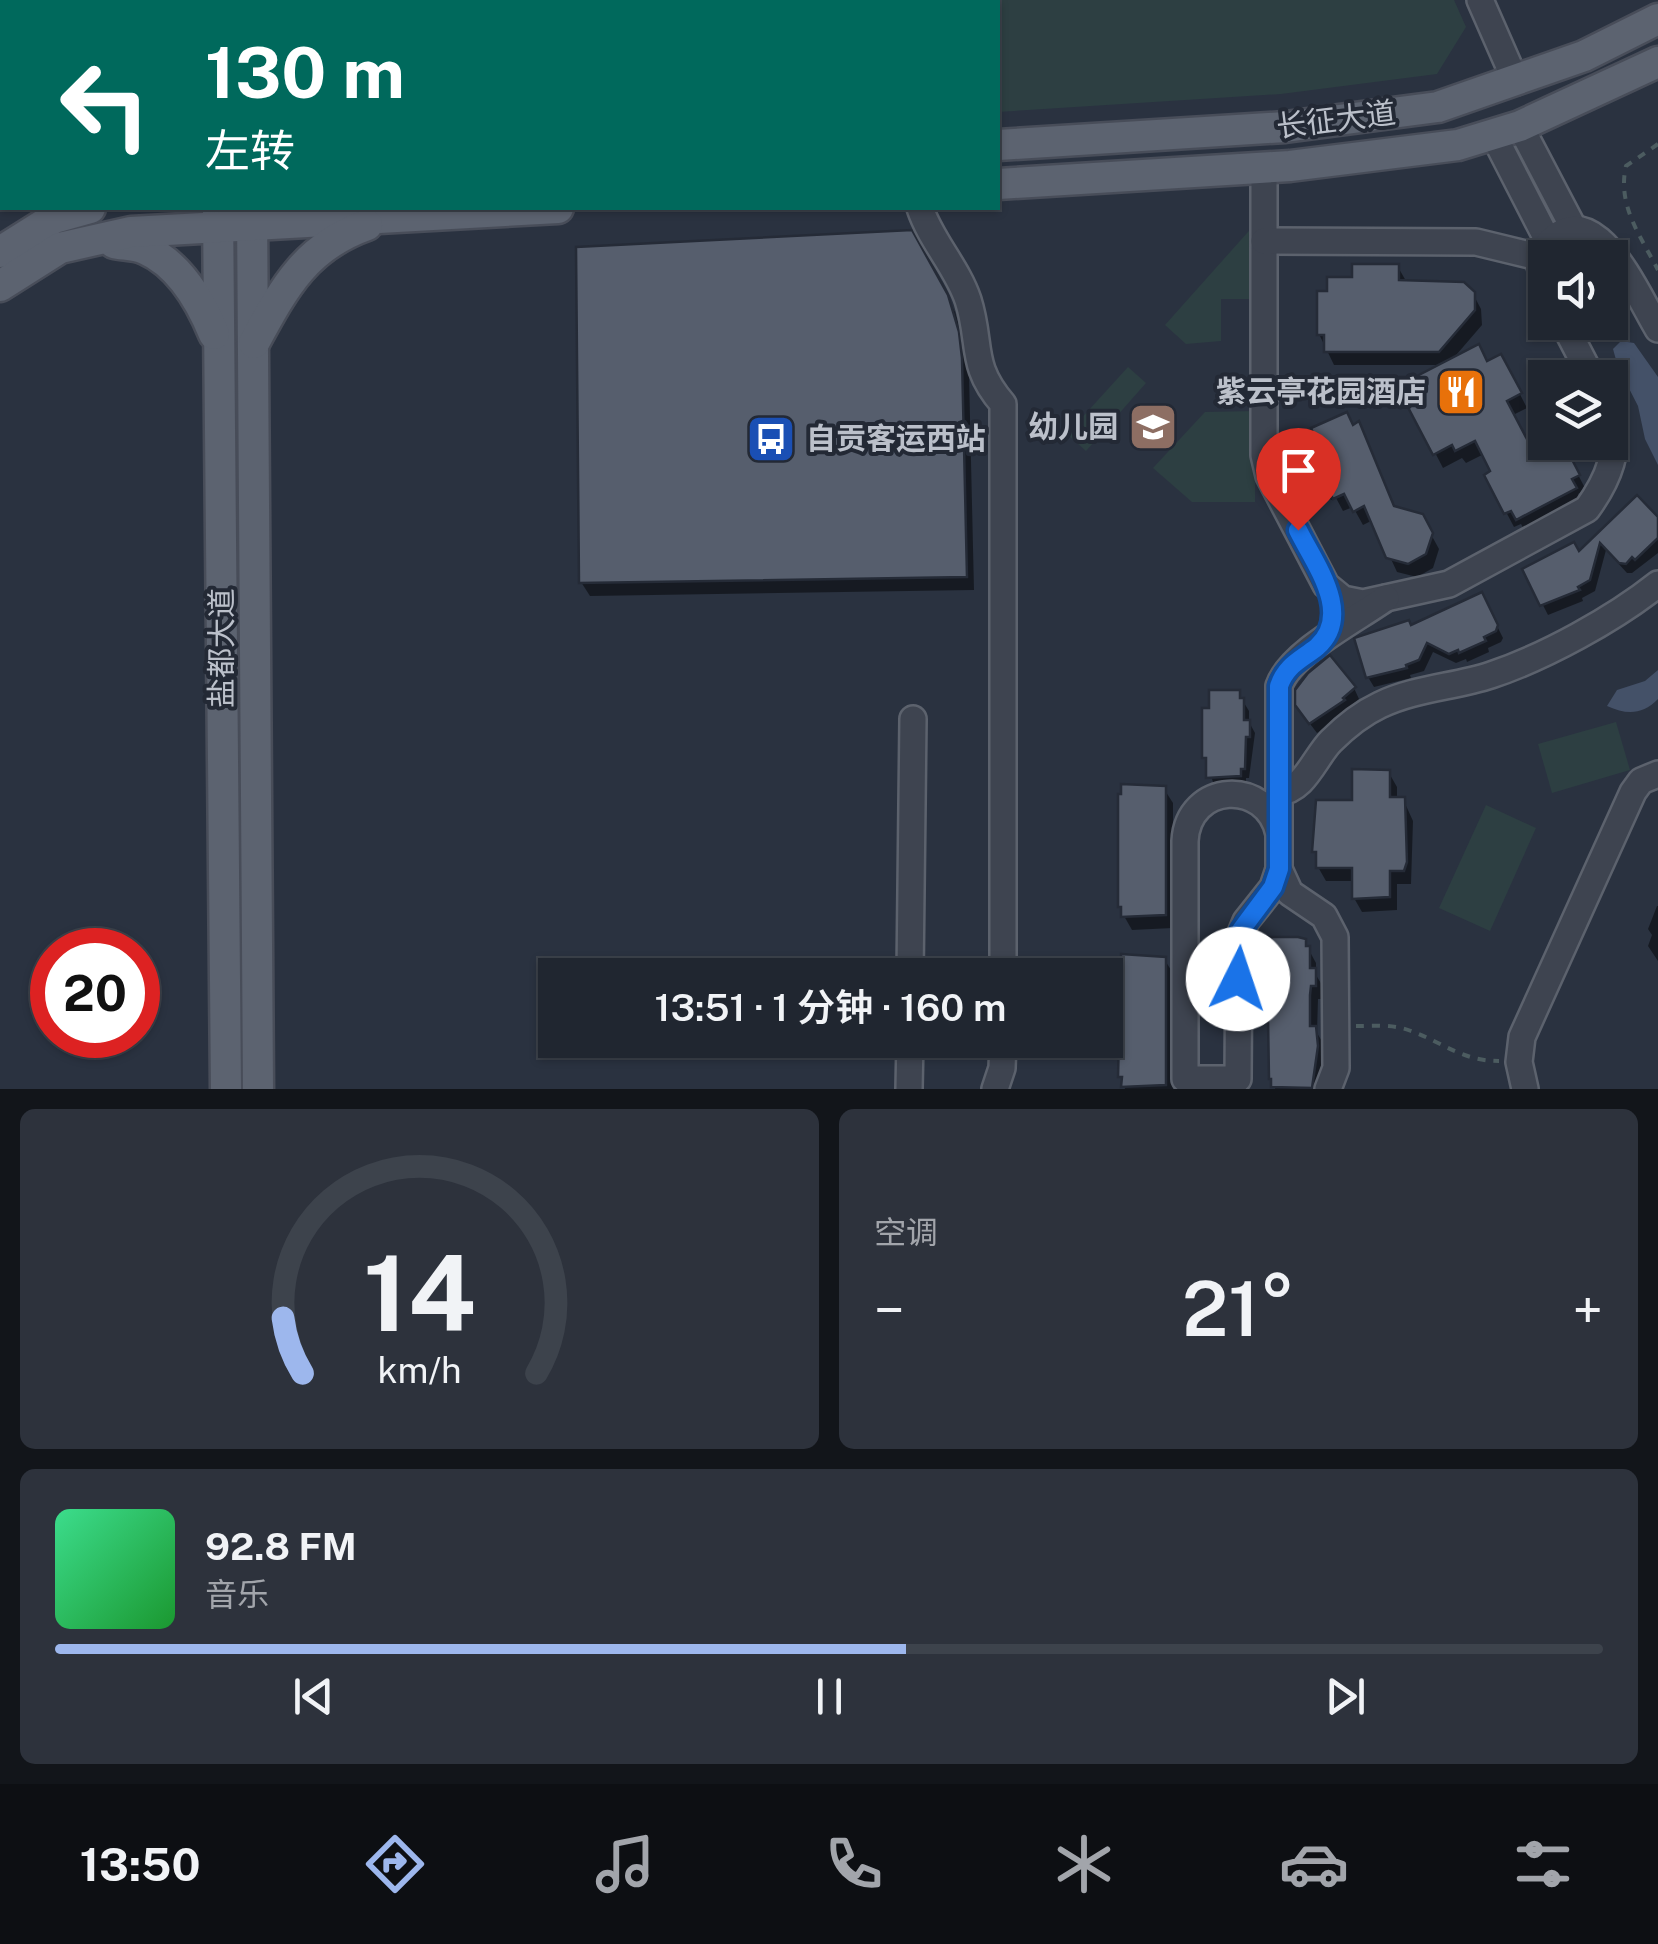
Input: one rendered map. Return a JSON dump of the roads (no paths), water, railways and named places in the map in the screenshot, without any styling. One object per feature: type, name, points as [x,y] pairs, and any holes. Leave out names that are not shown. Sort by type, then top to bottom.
[{"type":"main road","name":"长征大道","points":[[1000,145],[1285,128],[1438,107],[1584,56],[1658,19]]},
{"type":"main road","name":"长征大道","points":[[1000,184],[1264,167],[1458,144],[1506,130],[1658,62]]},
{"type":"main road","points":[[0,252],[54,218],[83,210]]},
{"type":"main road","points":[[0,286],[60,248],[218,217],[392,216],[516,210]]},
{"type":"main road","name":"盐都大道","points":[[252,216],[258,1089]]},
{"type":"main road","points":[[253,346],[296,270],[337,239],[392,216]]},
{"type":"main road","name":"盐都大道","points":[[218,217],[226,1089]]},
{"type":"main road","points":[[96,240],[145,249],[174,270],[202,303],[219,349]]},
{"type":"street","points":[[1480,0],[1516,82]]},
{"type":"street","points":[[1506,130],[1574,228],[1599,238],[1613,254],[1658,330]]},
{"type":"street","points":[[1506,130],[1540,240]]},
{"type":"street","points":[[1264,167],[1264,455],[1269,476],[1331,596],[1332,621],[1319,645]]},
{"type":"street","points":[[921,210],[969,302],[978,366],[986,386],[1003,404],[1003,958]]},
{"type":"street","points":[[1556,240],[1574,228]]},
{"type":"street","points":[[1264,241],[1476,242],[1528,247]]},
{"type":"street","points":[[1326,585],[1353,602],[1386,598],[1460,579],[1587,508],[1602,488],[1612,460]]},
{"type":"street","points":[[1279,792],[1296,787],[1330,742],[1380,705],[1491,676],[1627,606],[1658,584]]},
{"type":"street","points":[[1279,757],[1268,781],[1254,792],[1203,802],[1186,829],[1185,1084],[1238,1079],[1238,938],[1246,920],[1273,887],[1279,869],[1282,677],[1296,661],[1386,598]]},
{"type":"street","points":[[910,958],[912,719]]},
{"type":"street","points":[[1525,1089],[1519,1062],[1522,1038],[1633,792],[1641,780],[1658,774]]},
{"type":"street","points":[[1240,795],[1257,800],[1269,810],[1279,834]]},
{"type":"street","points":[[1279,869],[1290,893],[1324,916],[1333,929],[1336,1068],[1328,1089]]},
{"type":"street","points":[[909,1089],[910,1058]]},
{"type":"street","points":[[995,1089],[1002,1058]]},
{"type":"water","points":[[1621,341],[1634,343],[1658,377],[1658,465],[1628,386],[1628,360],[1616,360],[1613,349]]},
{"type":"water","points":[[1658,670],[1658,699],[1652,704],[1634,712],[1607,706],[1617,690],[1645,681]]},
{"type":"place","name":"紫云亭花园酒店","points":[[1461,392]]},
{"type":"place","name":"幼儿园","points":[[1153,427]]},
{"type":"place","name":"自贡客运西站","points":[[771,439]]}]
